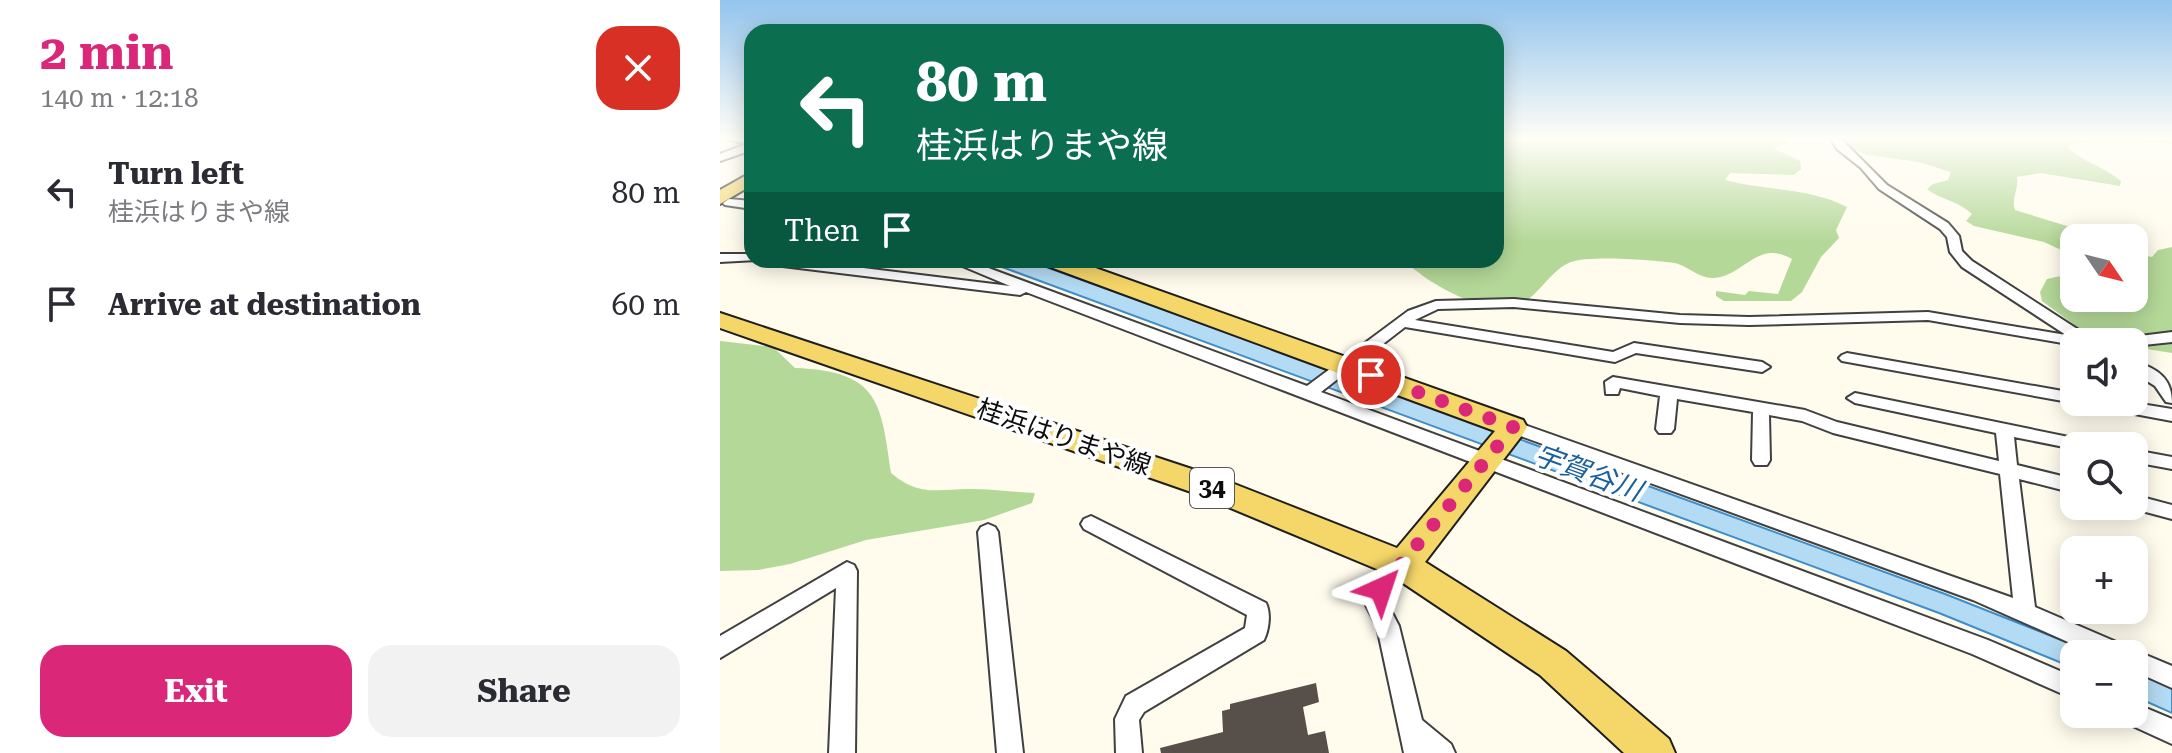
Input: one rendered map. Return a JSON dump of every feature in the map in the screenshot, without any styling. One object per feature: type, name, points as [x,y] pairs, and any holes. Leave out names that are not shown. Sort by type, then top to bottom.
[{"type":"main road","points":[[1074,268],[1339,367],[1500,443],[1403,565]]},
{"type":"main road","name":"桂浜はりまや線","points":[[726,326],[1208,486],[1403,565],[1553,663],[1654,753]]},
{"type":"street","points":[[1871,173],[1883,187],[1944,226],[1953,236],[1956,252],[1967,264],[2064,328]]},
{"type":"street","points":[[720,258],[744,258]]},
{"type":"street","points":[[833,268],[1049,294]]},
{"type":"street","points":[[977,268],[1314,388],[1952,583],[2088,640]]},
{"type":"street","points":[[1314,388],[1403,322],[1424,308],[1436,305],[1514,303],[1680,319],[1928,316],[2060,338]]},
{"type":"street","points":[[1403,322],[1615,357],[1634,348],[1762,366]]},
{"type":"street","points":[[2148,340],[2172,337]]},
{"type":"street","points":[[1847,358],[2060,396]]},
{"type":"street","points":[[2148,374],[2161,382],[2172,398]]},
{"type":"street","points":[[1612,390],[1613,382],[1805,416],[1833,427],[2060,482]]},
{"type":"street","points":[[1665,429],[1669,392]]},
{"type":"street","points":[[1855,398],[2060,440]]},
{"type":"street","points":[[1761,408],[1761,460]]},
{"type":"street","points":[[2148,411],[2172,415]]},
{"type":"street","points":[[2004,429],[2025,612]]},
{"type":"street","points":[[1500,443],[2060,682]]},
{"type":"street","points":[[2148,459],[2172,463]]},
{"type":"street","points":[[2148,506],[2172,512]]},
{"type":"street","points":[[1091,524],[1258,610],[1256,633],[1135,704],[1127,719],[1129,753]]},
{"type":"street","points":[[988,532],[1010,753]]},
{"type":"street","points":[[1403,565],[1381,589],[1376,603],[1379,614],[1388,626],[1416,741],[1442,753]]},
{"type":"street","points":[[720,648],[847,571],[842,753]]},
{"type":"street","points":[[2148,666],[2172,677]]},
{"type":"street","points":[[2148,721],[2172,732]]},
{"type":"green space","points":[[1504,173],[1730,173],[1725,180],[1818,196],[1847,207],[1836,230],[1839,238],[1821,257],[1802,292],[1791,301],[1724,301],[1716,296],[1716,291],[1745,295],[1749,291],[1778,294],[1792,259],[1769,253],[1725,276],[1714,278],[1675,263],[1580,260],[1563,266],[1522,303],[1504,307],[1471,301],[1432,282],[1412,268],[1504,268]]},
{"type":"green space","points":[[1734,173],[1796,173],[1794,175]]},
{"type":"green space","points":[[1951,173],[2040,173],[2017,177],[2015,210],[2060,224],[2060,249],[2044,242],[1974,226],[1966,221],[1972,214],[1967,210],[1927,189],[1948,180]]},
{"type":"green space","points":[[2042,173],[2110,173],[2121,181],[2120,186]]},
{"type":"green space","points":[[2172,247],[2172,353],[2148,349],[2148,328],[2079,328],[2042,301],[2040,292],[2047,279],[2060,276],[2060,312],[2148,312],[2148,256],[2152,257],[2158,250]]},
{"type":"green space","points":[[720,341],[773,347],[795,368],[823,370],[860,384],[871,395],[878,409],[891,473],[901,481],[929,490],[1035,493],[1032,503],[984,520],[866,540],[790,564],[758,570],[720,571]]},
{"type":"water","name":"宇賀谷川","points":[[1005,268],[1049,268],[1945,594],[2062,640],[2060,662],[1939,613]]},
{"type":"water","points":[[2148,677],[2172,688],[2172,713],[2148,702]]},
{"type":"building","points":[[1316,683],[1319,702],[1303,707],[1308,735],[1325,731],[1329,753],[1161,753],[1160,748],[1223,732],[1222,711],[1230,709],[1230,704]]},
{"type":"route","points":[[1371,375],[1513,427],[1381,589]]}]
